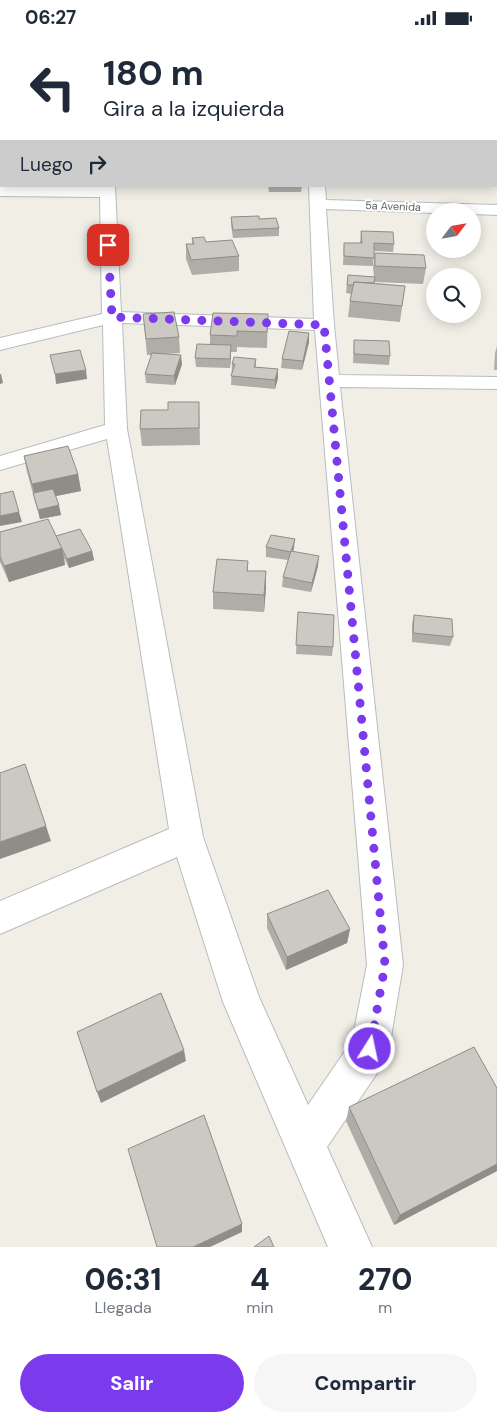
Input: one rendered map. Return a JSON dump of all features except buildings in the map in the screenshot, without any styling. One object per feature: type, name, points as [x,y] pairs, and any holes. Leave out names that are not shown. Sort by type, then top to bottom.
[{"type":"street","points":[[0,191],[106,189],[116,429],[187,837],[242,1002],[350,1247]]},
{"type":"street","points":[[304,1145],[370,1049],[385,965],[324,325],[318,195]]},
{"type":"street","name":"5a Avenida","points":[[318,195],[497,210]]},
{"type":"street","points":[[0,344],[112,317],[324,325]]},
{"type":"street","points":[[329,381],[497,383]]},
{"type":"street","points":[[0,463],[116,429]]},
{"type":"street","points":[[0,918],[187,837]]},
{"type":"route","points":[[108,245],[112,317],[324,325],[385,965],[370,1049]]}]
